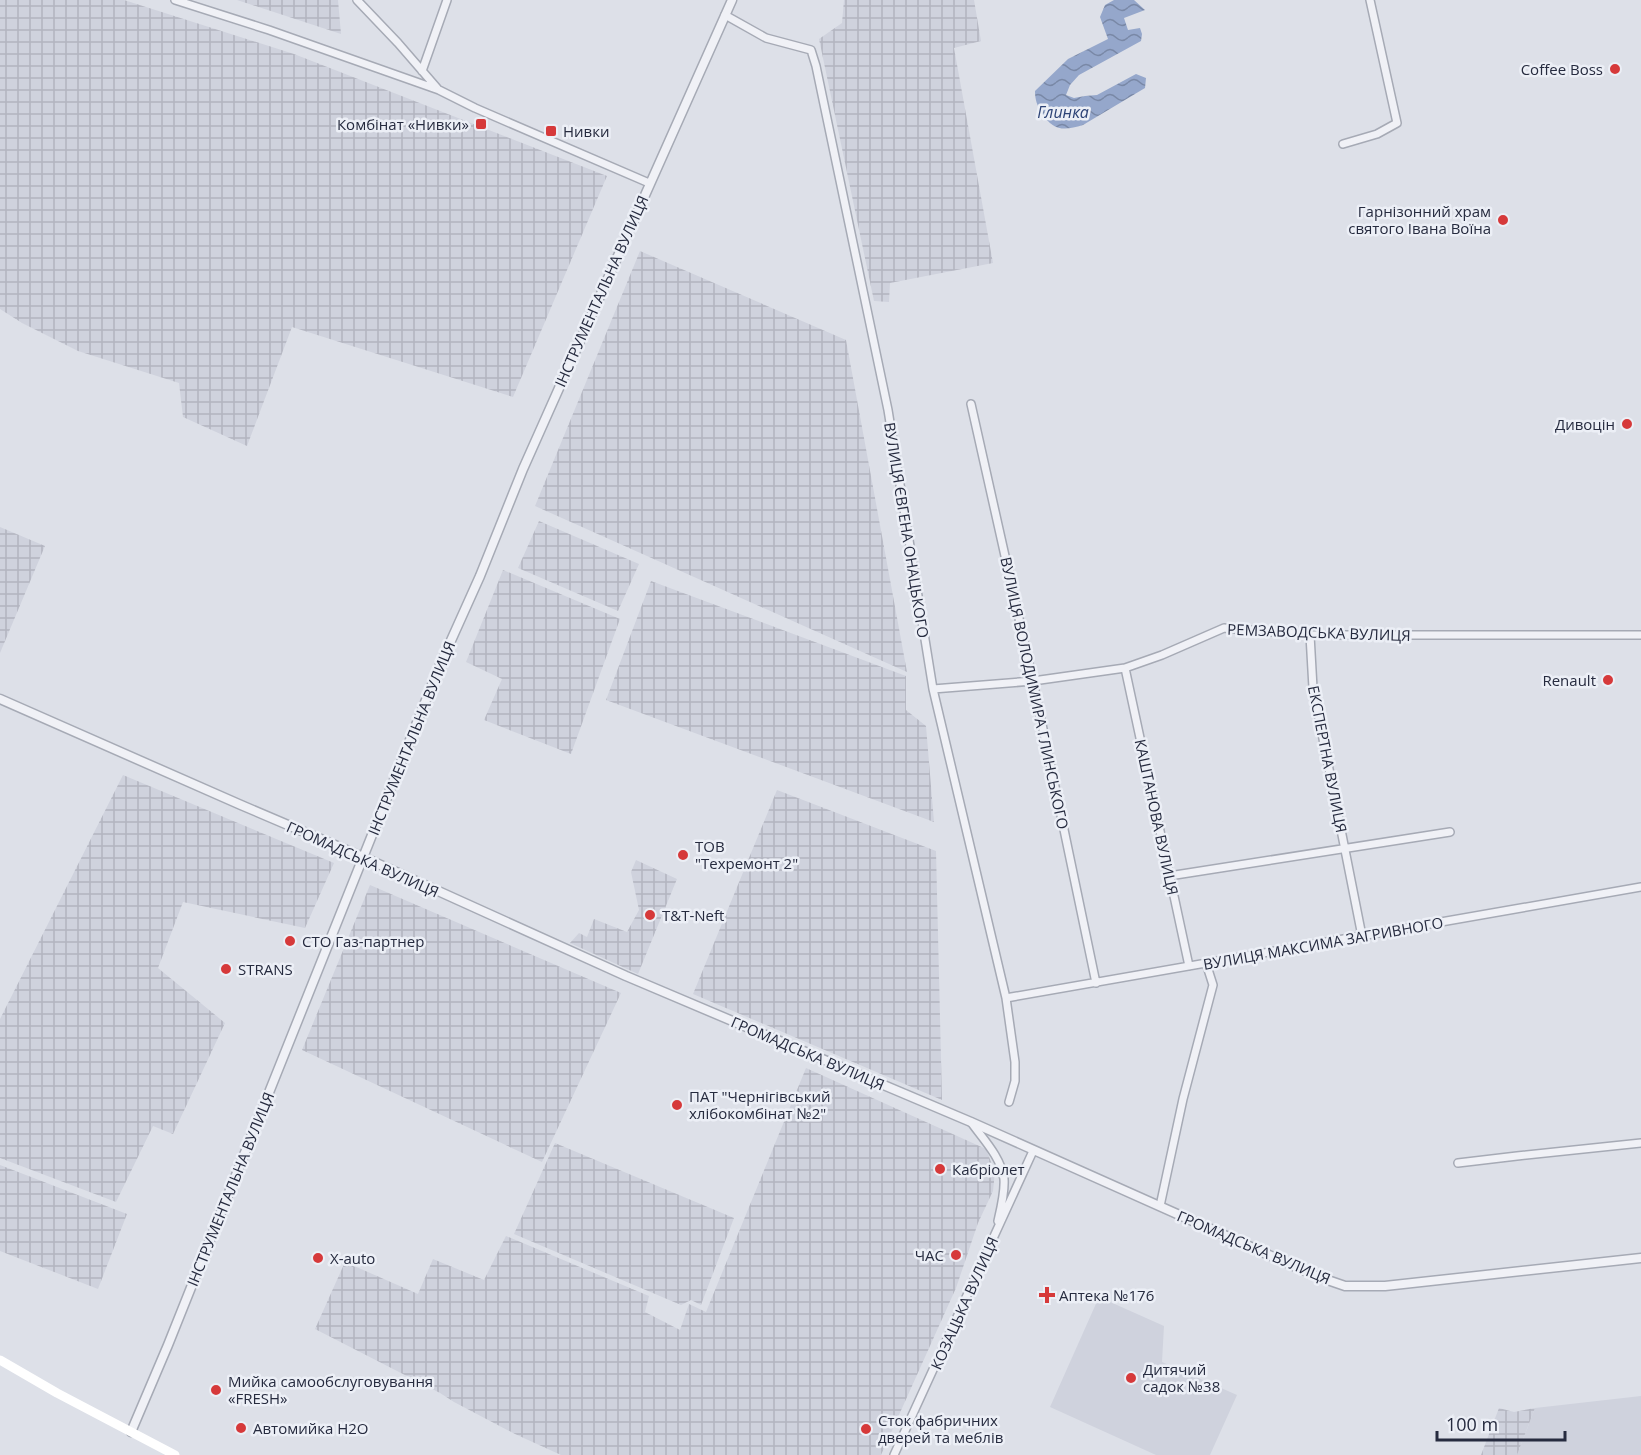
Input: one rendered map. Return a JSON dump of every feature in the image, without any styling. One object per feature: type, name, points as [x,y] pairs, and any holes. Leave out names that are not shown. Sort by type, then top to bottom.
[{"type":"main road","points":[[0,1360],[57,1393],[175,1455]]},
{"type":"street","name":"ІНСТРУМЕНТАЛЬНА ВУЛИЦЯ","points":[[175,0],[269,30],[439,90],[475,108],[649,183]]},
{"type":"street","points":[[357,0],[439,90]]},
{"type":"street","points":[[422,71],[447,0]]},
{"type":"street","name":"ІНСТРУМЕНТАЛЬНА ВУЛИЦЯ","points":[[131,1432],[168,1345],[440,665],[480,576],[523,469],[732,0]]},
{"type":"street","points":[[1343,144],[1377,134],[1397,123],[1370,0]]},
{"type":"street","name":"ВУЛИЦЯ ЄВГЕНА ОНАЦЬКОГО","points":[[725,15],[766,38],[811,50],[888,411],[933,689],[1005,998],[1016,1062],[1015,1081],[1009,1102]]},
{"type":"street","name":"ВУЛИЦЯ ВОЛОДИМИРА ГЛИНСЬКОГО","points":[[971,404],[1033,681],[1096,983]]},
{"type":"street","name":"РЕМЗАВОДСЬКА ВУЛИЦЯ","points":[[933,689],[1033,681],[1125,668],[1162,655],[1224,628],[1311,635],[1641,635]]},
{"type":"street","name":"ЕКСПЕРТНА ВУЛИЦЯ","points":[[1311,635],[1313,688],[1362,936]]},
{"type":"street","name":"КАШТАНОВА ВУЛИЦЯ","points":[[1125,668],[1189,966]]},
{"type":"street","name":"ГРОМАДСЬКА ВУЛИЦЯ","points":[[0,699],[363,857],[626,976],[971,1122],[1316,1276],[1345,1286],[1385,1286],[1641,1258]]},
{"type":"street","name":"ЕКСПЕРТНА ВУЛИЦЯ","points":[[1169,876],[1450,832]]},
{"type":"street","name":"ВУЛИЦЯ МАКСИМА ЗАГРИВНОГО","points":[[1005,998],[1641,887]]},
{"type":"street","points":[[1160,1206],[1183,1099],[1213,985],[1206,963]]},
{"type":"street","points":[[971,1122],[994,1153],[1004,1179],[996,1232]]},
{"type":"street","points":[[1458,1163],[1641,1143]]},
{"type":"street","name":"КОЗАЦЬКА ВУЛИЦЯ","points":[[894,1455],[1033,1151]]},
{"type":"shaded area","points":[[0,0],[124,0],[294,54],[607,176],[513,397],[292,327],[247,446],[183,417],[179,383],[78,351],[22,323],[0,309]]},
{"type":"shaded area","points":[[237,0],[338,0],[341,34]]},
{"type":"shaded area","points":[[844,0],[974,0],[981,41],[954,48],[993,263],[890,283],[889,302],[874,301],[819,39],[842,23]]},
{"type":"shaded area","points":[[640,251],[846,340],[907,672],[535,506]]},
{"type":"shaded area","points":[[539,521],[639,564],[618,611],[518,568]]},
{"type":"shaded area","points":[[0,527],[45,546],[0,653]]},
{"type":"shaded area","points":[[503,570],[620,619],[571,754],[484,720],[502,679],[466,662]]},
{"type":"shaded area","points":[[651,581],[906,676],[906,710],[926,726],[934,822],[606,700]]},
{"type":"shaded area","points":[[123,775],[334,863],[305,928],[183,902],[158,968],[225,1023],[173,1134],[153,1126],[116,1202],[0,1158],[0,1019]]},
{"type":"shaded area","points":[[777,790],[936,851],[942,1100],[693,994]]},
{"type":"shaded area","name":"T&T-Neft","points":[[636,860],[677,879],[638,974],[570,943],[579,933],[587,937],[594,919],[627,932],[639,910],[631,872]]},
{"type":"shaded area","points":[[370,885],[621,993],[542,1162],[302,1050]]},
{"type":"shaded area","points":[[806,1068],[986,1149],[995,1172],[993,1191],[978,1223],[956,1288],[881,1455],[561,1455],[515,1434],[315,1329],[345,1262],[418,1294],[433,1259],[484,1280],[506,1236],[649,1296],[645,1312],[680,1330],[689,1304],[706,1312]]},
{"type":"shaded area","points":[[555,1143],[734,1218],[701,1305],[691,1300],[681,1305],[514,1234]]},
{"type":"shaded area","points":[[0,1165],[127,1214],[98,1289],[0,1251]]},
{"type":"shaded area","name":"Дитячий садок №38","points":[[1099,1297],[1164,1326],[1162,1362],[1237,1395],[1210,1455],[1156,1455],[1050,1407]]},
{"type":"shaded area","points":[[1641,1396],[1641,1455],[1517,1455],[1535,1408]]},
{"type":"shaded area","points":[[1499,1408],[1514,1412],[1535,1408],[1517,1455],[1481,1455]]},
{"type":"water","name":"Глинка","points":[[1114,0],[1134,0],[1145,10],[1124,18],[1128,30],[1140,28],[1141,41],[1079,75],[1070,85],[1066,95],[1074,98],[1097,95],[1136,74],[1146,78],[1145,88],[1083,125],[1065,129],[1055,126],[1040,110],[1035,91],[1068,59],[1108,39],[1100,17],[1105,5]]},
{"type":"place","name":"Coffee Boss","points":[[1615,69]]},
{"type":"place","name":"Комбінат «Нивки»","points":[[481,124]]},
{"type":"place","name":"Нивки","points":[[551,131]]},
{"type":"place","name":"Гарнізонний храм святого Івана Воїна","points":[[1503,220]]},
{"type":"place","name":"Дивоцін","points":[[1627,424]]},
{"type":"place","name":"Renault","points":[[1608,680]]},
{"type":"place","name":"ТОВ \"Техремонт 2\"","points":[[683,855]]},
{"type":"place","name":"T&T-Neft","points":[[650,915]]},
{"type":"place","name":"СТО Газ-партнер","points":[[290,941]]},
{"type":"place","name":"STRANS","points":[[226,969]]},
{"type":"place","name":"ПАТ \"Чернігівський хлібокомбінат №2\"","points":[[677,1105]]},
{"type":"place","name":"Кабріолет","points":[[940,1169]]},
{"type":"place","name":"ЧАС","points":[[956,1255]]},
{"type":"place","name":"X-auto","points":[[318,1258]]},
{"type":"place","name":"Аптека №176","points":[[1047,1295]]},
{"type":"place","name":"Дитячий садок №38","points":[[1131,1378]]},
{"type":"place","name":"Мийка самообслуговування «FRESH»","points":[[216,1390]]},
{"type":"place","name":"Автомийка H2O","points":[[241,1428]]},
{"type":"place","name":"Сток фабричних дверей та меблів","points":[[866,1429]]}]
